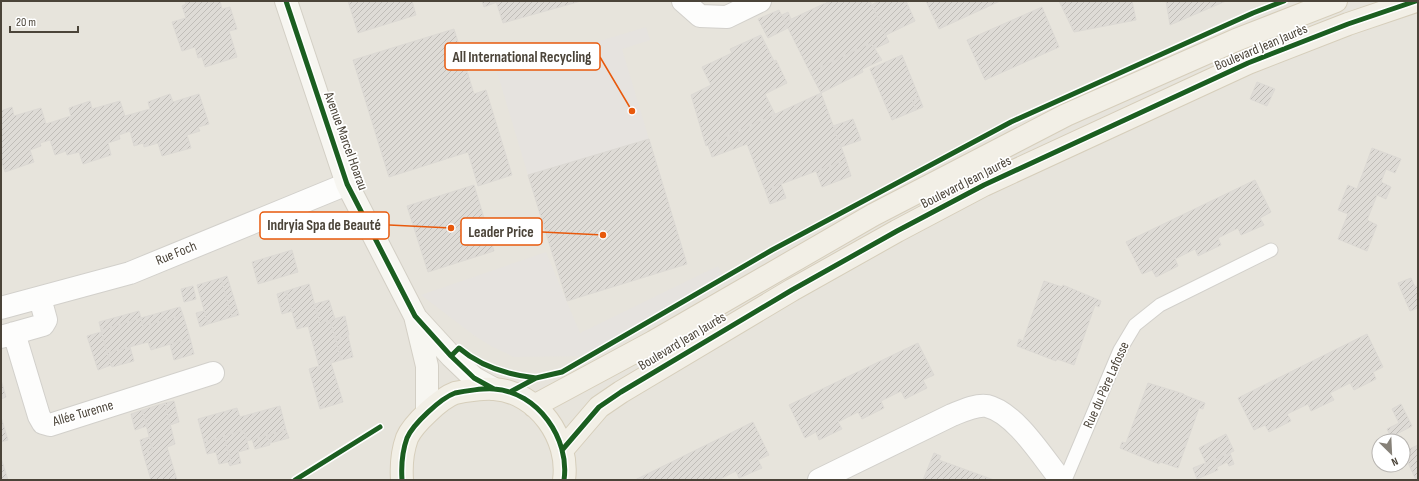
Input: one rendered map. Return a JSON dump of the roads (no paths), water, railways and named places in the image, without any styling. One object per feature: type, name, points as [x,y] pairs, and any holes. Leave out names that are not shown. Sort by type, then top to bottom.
[{"type":"main road","name":"Avenue Marcel Hoarau","points":[[286,1],[347,184],[415,316],[427,366],[427,412]]},
{"type":"main road","name":"Boulevard Jean Jaurès","points":[[534,406],[652,342],[873,215],[1066,115],[1236,40],[1336,1]]},
{"type":"main road","name":"Boulevard Jean Jaurès","points":[[563,449],[599,407],[621,392],[792,290],[897,230],[992,182],[1248,63],[1348,24],[1416,1]]},
{"type":"main road","name":"Avenue Marcel Hoarau","points":[[415,316],[451,356],[474,378],[494,389]]},
{"type":"main road","points":[[402,480],[401,461],[408,437],[427,412],[454,393],[494,389],[510,392],[534,406],[552,425],[563,449],[566,469],[564,480]]},
{"type":"street","points":[[683,1],[700,16],[728,17],[760,1]]},
{"type":"street","name":"Rue Foch","points":[[1,308],[130,272],[347,184]]},
{"type":"street","name":"Allée Turenne","points":[[40,298],[46,320],[43,325],[8,335],[38,416],[43,422],[50,425],[213,373]]},
{"type":"street","points":[[819,480],[952,415],[970,408],[987,406],[1002,413],[1016,424],[1061,480]]},
{"type":"lane","name":"Rue du Père Lafosse","points":[[1065,480],[1120,350],[1135,325],[1160,305],[1271,250]]},
{"type":"place","name":"All International Recycling","points":[[632,111]]},
{"type":"place","name":"Indryia Spa de Beauté","points":[[451,228]]},
{"type":"place","name":"Leader Price","points":[[603,235]]}]
